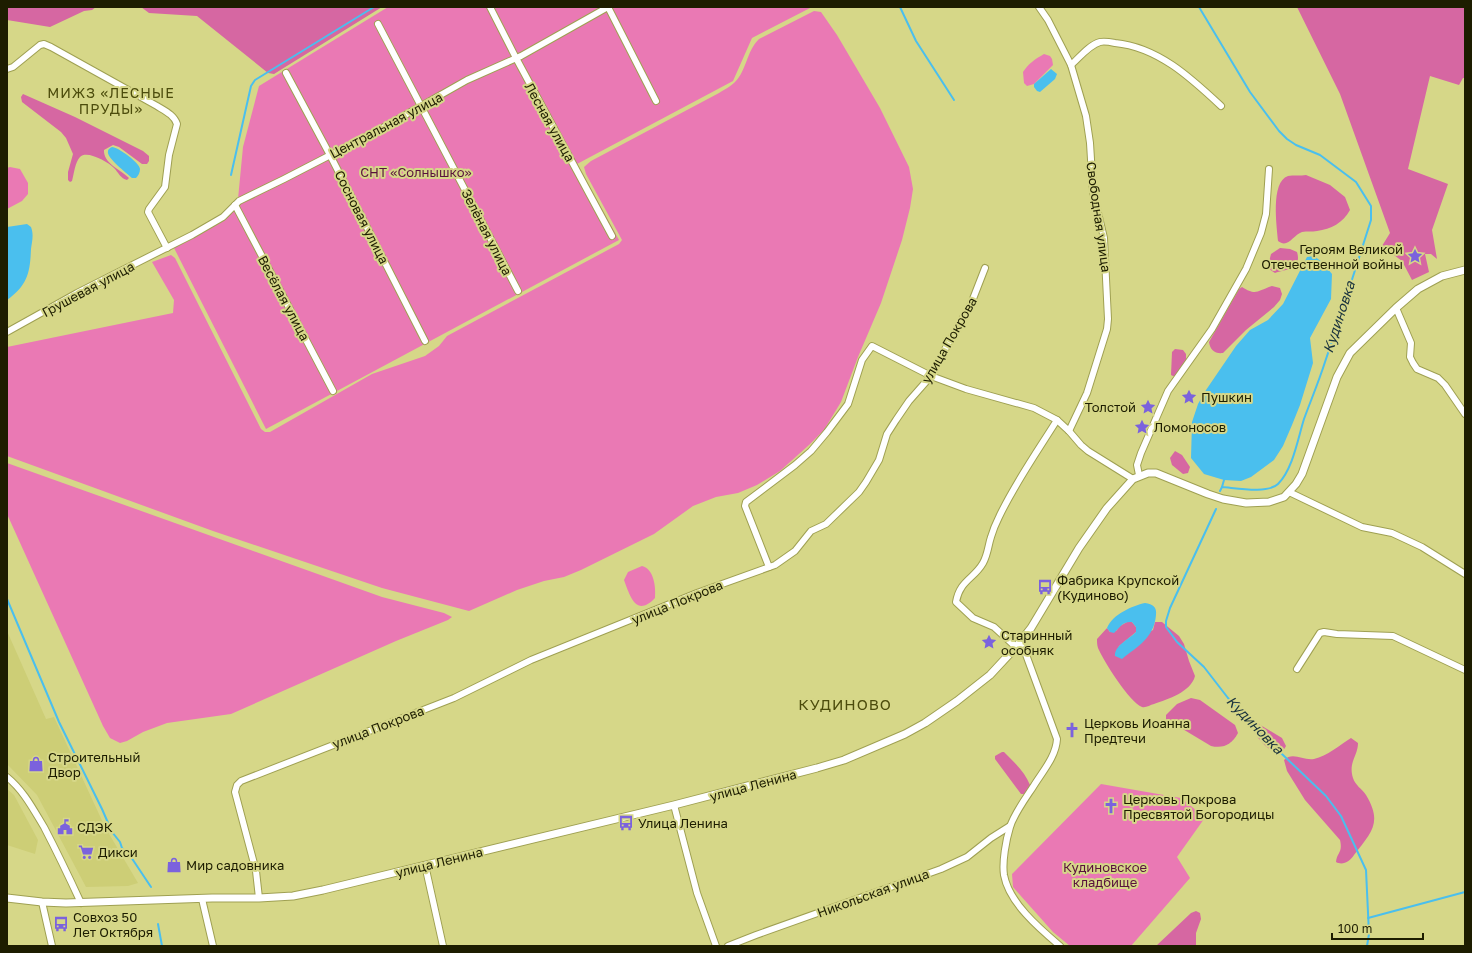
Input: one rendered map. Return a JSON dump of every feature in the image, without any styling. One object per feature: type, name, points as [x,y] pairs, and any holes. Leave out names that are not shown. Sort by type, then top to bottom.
[{"type":"main road","points":[[1136,477],[1148,473],[1156,473],[1223,499],[1246,502],[1269,502],[1284,497],[1296,484],[1302,474],[1344,362],[1350,353],[1359,342],[1418,289],[1428,282],[1442,276],[1465,270]]},
{"type":"main road","name":"улица Ленина","points":[[81,903],[293,896],[674,805],[844,760],[898,738],[926,723],[990,675],[1019,644],[1094,526],[1136,477]]},
{"type":"main road","points":[[7,898],[42,902],[81,903]]},
{"type":"street","name":"Лесная улица","points":[[490,7],[612,236]]},
{"type":"street","name":"Центральная улица","points":[[167,248],[223,217],[239,201],[377,131],[467,80],[516,58],[608,7]]},
{"type":"street","points":[[608,7],[656,101]]},
{"type":"street","name":"Свободная улица","points":[[1039,7],[1048,20],[1071,65],[1086,116],[1090,144],[1093,192],[1104,238],[1108,319],[1107,329],[1088,393],[1069,431]]},
{"type":"street","name":"Зелёная улица","points":[[378,24],[422,105],[518,291]]},
{"type":"street","points":[[1071,65],[1092,46],[1100,42],[1135,46],[1156,54],[1221,106]]},
{"type":"street","points":[[7,69],[13,67],[44,44],[157,106],[176,119],[177,124],[169,155],[165,187],[148,212],[167,248]]},
{"type":"street","name":"Сосновая улица","points":[[286,73],[330,155],[425,341]]},
{"type":"street","points":[[768,567],[745,506],[746,502],[795,465],[811,451],[827,432],[848,404],[862,360],[872,346],[931,376],[966,389],[1034,408],[1057,420],[1088,451],[1136,477],[1137,465],[1141,453],[1168,391],[1212,329],[1246,269],[1261,233],[1266,214],[1269,169]]},
{"type":"street","name":"Весёлая улица","points":[[235,205],[333,391]]},
{"type":"street","name":"Грушевая улица","points":[[8,331],[77,293],[167,248]]},
{"type":"street","name":"улица Покрова","points":[[259,898],[256,871],[235,792],[237,785],[241,781],[454,698],[531,660],[697,593],[775,565],[795,551],[811,531],[826,524],[859,492],[879,460],[888,434],[896,420],[931,376],[971,304],[985,268]]},
{"type":"street","points":[[1396,308],[1402,324],[1408,332],[1411,343],[1410,357],[1413,363],[1417,368],[1438,378],[1445,385],[1465,414]]},
{"type":"street","points":[[1057,420],[1018,481],[998,518],[990,538],[986,558],[982,565],[960,588],[956,602],[973,618],[994,627],[1019,644],[1057,739],[1052,757],[1010,826],[1004,857],[1004,868],[1009,889],[1025,912],[1060,946]]},
{"type":"street","points":[[1289,492],[1362,527],[1392,533],[1422,547],[1465,574]]},
{"type":"street","points":[[1297,669],[1320,633],[1324,632],[1337,634],[1393,636],[1465,670]]},
{"type":"street","points":[[7,777],[23,792],[32,807],[57,851],[81,903]]},
{"type":"street","points":[[674,805],[697,893],[716,946]]},
{"type":"street","name":"Никольская улица","points":[[728,946],[756,934],[941,869],[967,858],[991,838],[1010,826]]},
{"type":"street","points":[[425,865],[443,946]]},
{"type":"street","points":[[202,899],[213,946]]},
{"type":"street","points":[[42,902],[52,946]]},
{"type":"shaded area","points":[[7,7],[96,7],[50,27],[7,20]]},
{"type":"shaded area","points":[[141,7],[382,7],[274,74],[268,73],[197,16],[149,13]]},
{"type":"shaded area","points":[[1297,7],[1465,7],[1465,78],[1463,78],[1459,85],[1430,76],[1408,169],[1448,184],[1432,230],[1437,259],[1431,254],[1425,254],[1429,272],[1412,280],[1402,261],[1382,246],[1390,233],[1340,94]]},
{"type":"shaded area","points":[[23,94],[75,117],[143,151],[149,156],[149,161],[147,164],[142,164],[119,147],[113,145],[104,150],[104,155],[113,166],[129,178],[127,180],[121,177],[114,168],[107,163],[92,156],[83,155],[78,159],[72,181],[70,182],[68,180],[68,172],[73,154],[66,138],[61,132],[22,102],[21,97]]},
{"type":"shaded area","points":[[1306,175],[1330,185],[1345,197],[1350,210],[1340,222],[1332,227],[1317,231],[1302,232],[1288,242],[1282,243],[1278,241],[1276,216],[1279,187],[1282,180],[1288,176]]},
{"type":"shaded area","points":[[1280,248],[1290,249],[1297,252],[1298,258],[1295,265],[1289,269],[1275,273],[1269,269],[1269,262],[1271,254]]},
{"type":"shaded area","points":[[1272,286],[1280,288],[1282,294],[1280,300],[1274,307],[1246,330],[1223,353],[1213,351],[1209,342],[1239,289],[1242,287],[1250,291],[1257,292]]},
{"type":"shaded area","points":[[1175,349],[1183,350],[1186,354],[1186,360],[1175,376],[1173,376],[1171,375],[1172,352]]},
{"type":"shaded area","points":[[1175,451],[1182,455],[1190,467],[1188,473],[1183,474],[1172,465],[1170,458]]},
{"type":"shaded area","points":[[1127,622],[1132,622],[1136,627],[1136,632],[1118,647],[1153,630],[1155,622],[1162,622],[1179,636],[1184,644],[1195,676],[1193,682],[1184,691],[1172,697],[1142,707],[1137,704],[1124,690],[1105,662],[1098,648],[1097,639],[1107,628],[1110,632],[1116,631],[1120,626]]},
{"type":"shaded area","points":[[7,631],[46,719],[54,717],[105,827],[138,883],[128,886],[86,887],[37,795],[7,764]]},
{"type":"shaded area","points":[[1191,698],[1200,700],[1235,725],[1238,733],[1230,743],[1220,747],[1211,746],[1166,719],[1166,715],[1177,704]]},
{"type":"shaded area","points":[[1254,723],[1257,723],[1282,738],[1286,746],[1282,751],[1273,751],[1263,744],[1252,729]]},
{"type":"shaded area","points":[[1351,738],[1358,743],[1358,748],[1352,763],[1353,778],[1355,783],[1366,795],[1371,805],[1374,813],[1374,820],[1370,834],[1360,847],[1350,859],[1346,862],[1339,863],[1336,862],[1341,848],[1340,840],[1305,800],[1287,771],[1284,760],[1291,756],[1310,759],[1319,758]]},
{"type":"shaded area","points":[[1004,752],[1015,763],[1028,780],[1030,785],[1024,794],[1021,794],[995,759],[995,756]]},
{"type":"shaded area","points":[[7,789],[14,795],[38,840],[35,854],[7,845]]},
{"type":"shaded area","points":[[1196,911],[1200,913],[1201,919],[1196,933],[1196,946],[1156,946],[1191,913]]},
{"type":"green space","name":"СНТ «Солнышко»","points":[[388,7],[812,7],[752,38],[733,81],[577,164],[619,240],[266,429],[172,244],[223,215],[238,199],[243,147],[259,86]]},
{"type":"green space","points":[[814,11],[821,12],[837,35],[880,108],[909,167],[913,189],[902,240],[881,303],[841,402],[824,430],[809,445],[780,471],[757,485],[738,493],[716,497],[693,506],[654,534],[581,570],[564,577],[544,581],[517,590],[469,611],[382,588],[213,531],[7,456],[7,347],[173,313],[174,300],[152,262],[171,255],[175,258],[261,429],[265,432],[270,432],[372,374],[425,356],[439,346],[447,336],[619,244],[622,240],[586,174],[584,167],[591,161],[719,93],[735,82],[739,77],[751,50],[759,39]]},
{"type":"green space","points":[[1044,54],[1050,56],[1053,65],[1034,84],[1027,86],[1024,83],[1023,72],[1032,62]]},
{"type":"green space","points":[[10,167],[20,169],[28,183],[28,194],[22,201],[7,209],[7,168]]},
{"type":"green space","points":[[7,463],[382,597],[444,613],[452,617],[231,714],[167,723],[120,743],[110,738],[103,726],[7,514]]},
{"type":"green space","points":[[642,566],[652,575],[655,594],[655,598],[643,606],[638,605],[631,598],[624,580],[628,572]]},
{"type":"green space","name":"Кудиновское кладбище","points":[[1101,784],[1181,798],[1202,815],[1204,819],[1177,857],[1190,878],[1131,946],[1070,946],[1053,932],[1013,887],[1012,874]]},
{"type":"water","points":[[1051,69],[1057,74],[1055,79],[1040,92],[1037,91],[1034,84]]},
{"type":"water","points":[[112,147],[128,156],[139,166],[140,172],[136,178],[132,178],[110,157],[108,150]]},
{"type":"water","points":[[27,224],[31,227],[33,235],[29,271],[24,283],[7,300],[7,227]]},
{"type":"water","points":[[1314,256],[1322,262],[1332,274],[1331,299],[1310,338],[1313,363],[1300,405],[1283,446],[1274,460],[1251,477],[1241,481],[1224,480],[1204,474],[1191,458],[1192,422],[1198,404],[1236,346],[1250,330],[1268,320],[1283,304],[1307,257]]},
{"type":"water","points":[[1145,603],[1152,605],[1156,610],[1155,623],[1149,636],[1122,659],[1115,656],[1115,652],[1119,646],[1136,632],[1136,627],[1132,622],[1126,622],[1114,633],[1110,632],[1107,628],[1110,623],[1123,611]]},
{"type":"waterway","points":[[231,175],[251,86],[255,80],[374,7]]},
{"type":"waterway","points":[[900,7],[916,41],[954,100]]},
{"type":"waterway","name":"Кудиновка","points":[[1199,7],[1250,92],[1279,131],[1296,145],[1320,155],[1356,182],[1371,206],[1371,220],[1288,470],[1278,484],[1267,489],[1252,490],[1222,487],[1220,491]]},
{"type":"waterway","name":"Кудиновка","points":[[1222,487],[1224,480]]},
{"type":"waterway","name":"Кудиновка","points":[[1216,509],[1170,608],[1166,621],[1166,627],[1177,642],[1204,667],[1228,698],[1261,734],[1326,796],[1341,816],[1366,870],[1369,934],[1367,946]]},
{"type":"waterway","points":[[7,599],[59,722],[112,832],[151,887]]},
{"type":"waterway","points":[[1368,918],[1465,892]]},
{"type":"waterway","points":[[158,924],[162,946]]},
{"type":"place","name":"Героям Великой Отечественной войны","points":[[1415,256]]},
{"type":"place","name":"Пушкин","points":[[1189,397]]},
{"type":"place","name":"Толстой","points":[[1148,407]]},
{"type":"place","name":"Ломоносов","points":[[1142,427]]},
{"type":"place","name":"Фабрика Крупской (Кудиново)","points":[[1045,587]]},
{"type":"place","name":"Старинный особняк","points":[[989,642]]},
{"type":"place","name":"Церковь Иоанна Предтечи","points":[[1072,730]]},
{"type":"place","name":"Строительный Двор","points":[[36,764]]},
{"type":"place","name":"Церковь Покрова Пресвятой Богородицы","points":[[1111,806]]},
{"type":"place","name":"Улица Ленина","points":[[626,823]]},
{"type":"place","name":"СДЭК","points":[[65,827]]},
{"type":"place","name":"Дикси","points":[[86,852]]},
{"type":"place","name":"Мир садовника","points":[[174,865]]},
{"type":"place","name":"Совхоз 50 Лет Октября","points":[[61,924]]},
{"type":"district","name":"МИЖЗ «ЛЕСНЫЕ ПРУДЫ»","points":[[111,102]]},
{"type":"district","name":"КУДИНОВО","points":[[845,705]]}]
